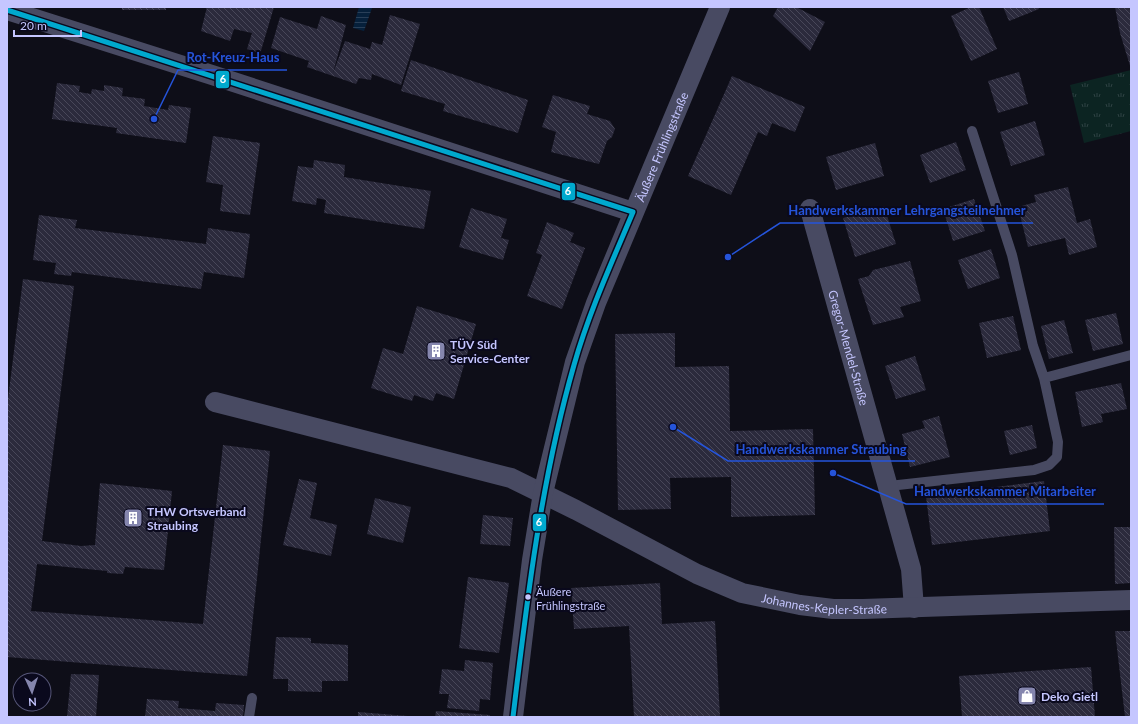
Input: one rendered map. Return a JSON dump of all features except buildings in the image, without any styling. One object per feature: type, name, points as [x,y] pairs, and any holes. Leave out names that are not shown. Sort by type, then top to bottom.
[{"type":"street","name":"Äußere Frühlingstraße","points":[[513,717],[532,560],[542,493],[575,362],[596,303],[633,212],[720,7]]},
{"type":"street","points":[[7,10],[633,212]]},
{"type":"street","name":"Gregor-Mendel-Straße","points":[[810,209],[889,486],[911,569],[914,608]]},
{"type":"street","points":[[214,402],[511,478],[542,493]]},
{"type":"street","name":"Johannes-Kepler-Straße","points":[[542,493],[697,574],[742,593],[780,602],[833,609],[914,608],[1131,600]]},
{"type":"lane","points":[[889,486],[1034,470],[1049,465],[1058,457],[1058,442],[1044,378],[1033,346],[1012,255],[972,131]]},
{"type":"lane","points":[[1044,378],[1131,356]]},
{"type":"lane","points":[[249,717],[252,698]]},
{"type":"green space","points":[[1131,70],[1131,131],[1084,143],[1070,85]]},
{"type":"water","points":[[359,7],[372,8],[364,31],[353,28]]},
{"type":"transit line","name":"6","points":[[7,10],[633,212],[601,287],[580,345],[562,408],[536,540],[513,717]]},
{"type":"place","name":"Rot-Kreuz-Haus","points":[[154,119]]},
{"type":"place","name":"Handwerkskammer Lehrgangsteilnehmer","points":[[728,257]]},
{"type":"place","name":"TÜV Süd Service-Center","points":[[436,351]]},
{"type":"place","name":"Handwerkskammer Straubing","points":[[673,427]]},
{"type":"place","name":"Handwerkskammer Mitarbeiter","points":[[833,473]]},
{"type":"place","name":"THW Ortsverband Straubing","points":[[133,518]]},
{"type":"place","name":"Äußere Frühlingstraße","points":[[528,597]]},
{"type":"place","name":"Deko Gietl","points":[[1027,696]]}]
